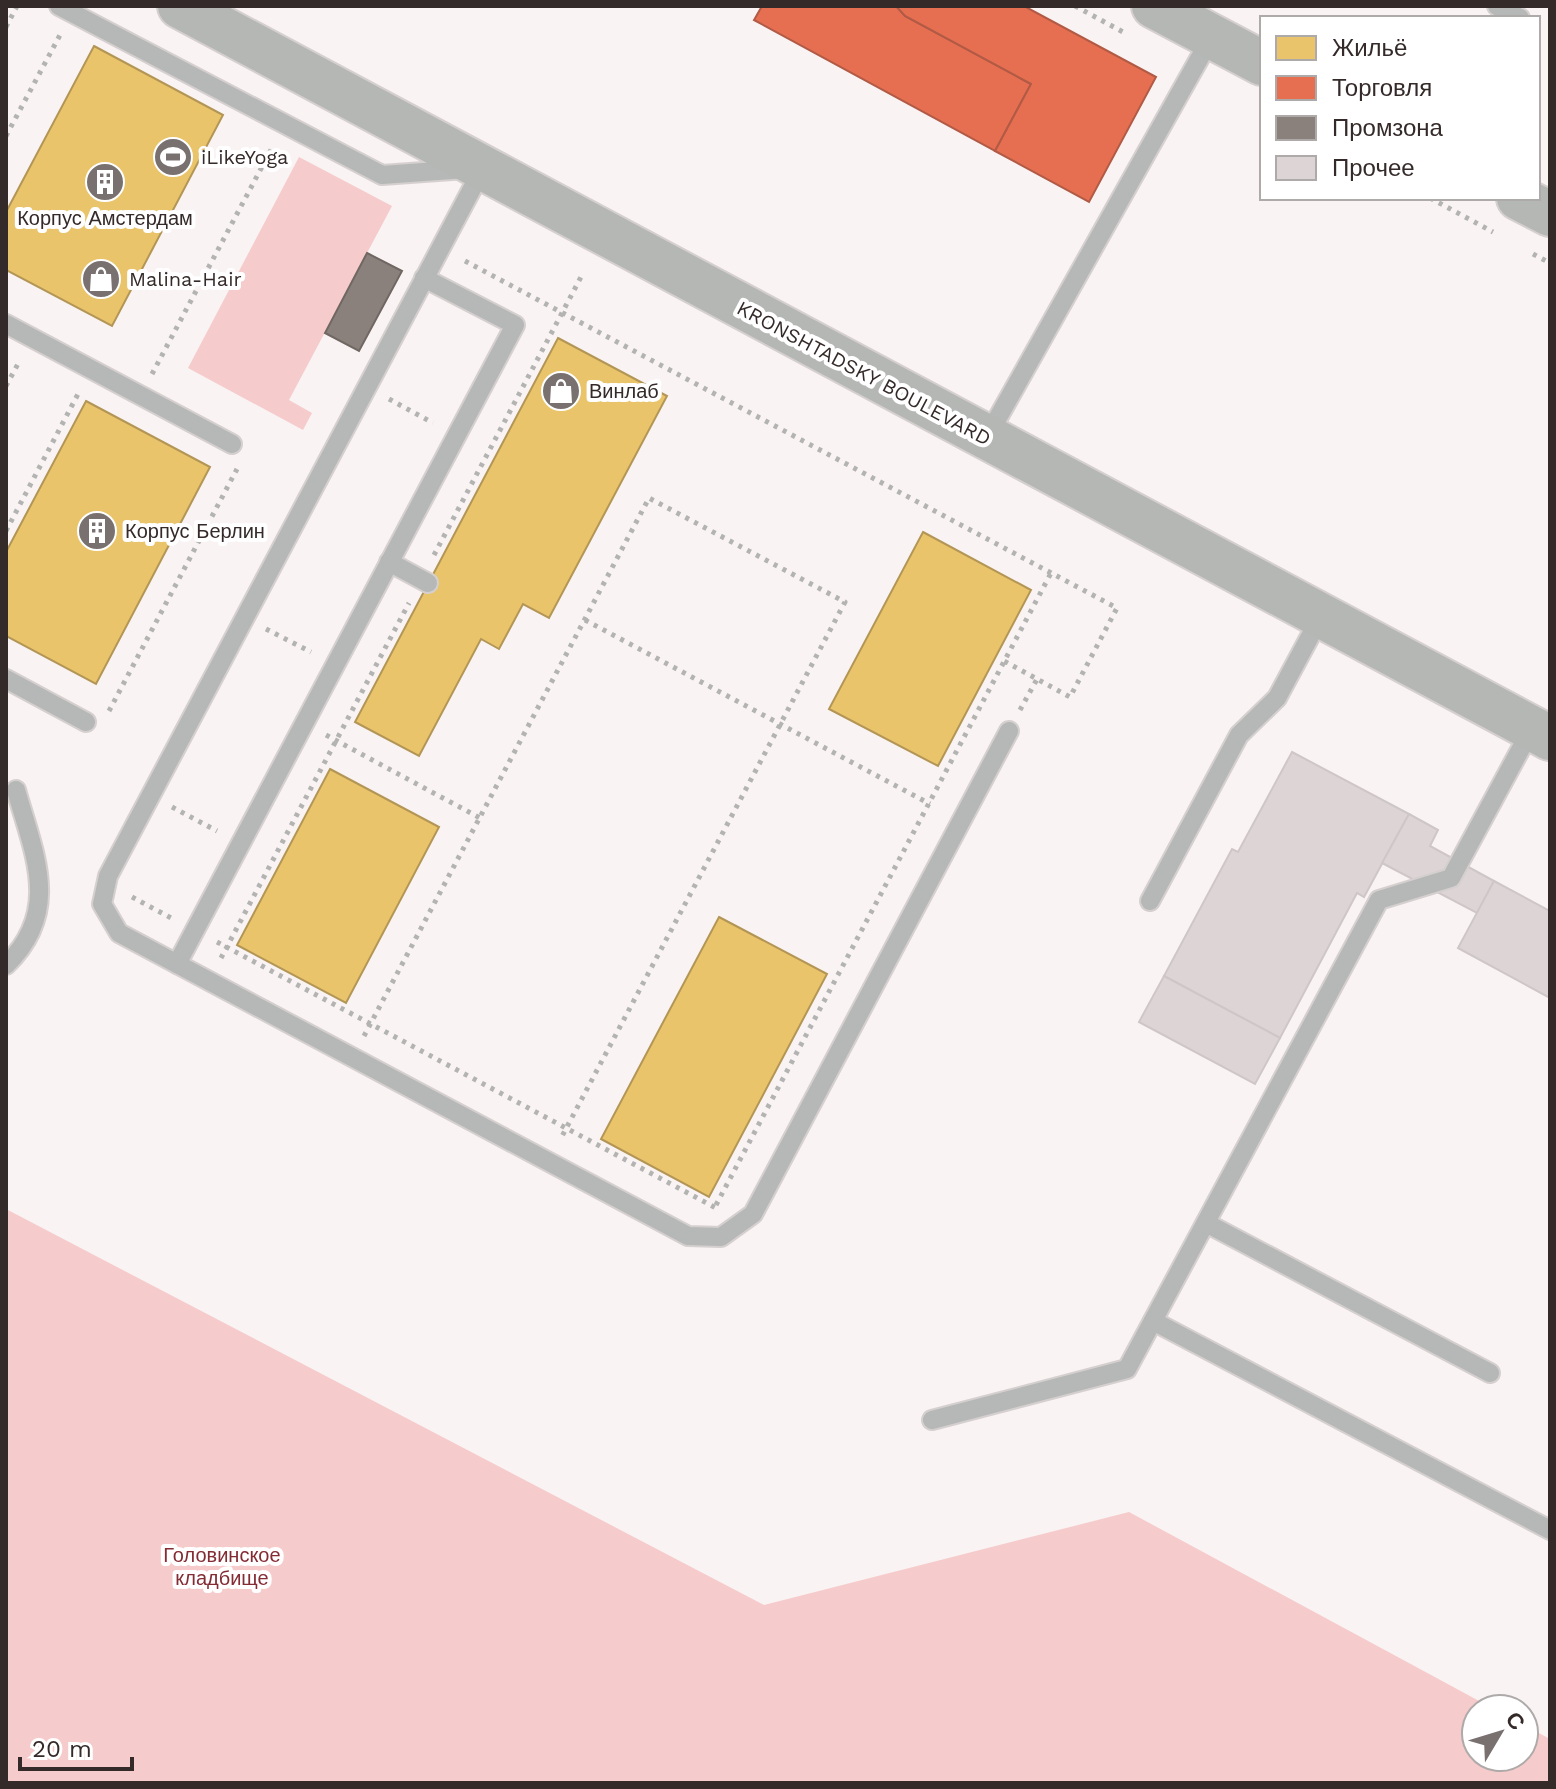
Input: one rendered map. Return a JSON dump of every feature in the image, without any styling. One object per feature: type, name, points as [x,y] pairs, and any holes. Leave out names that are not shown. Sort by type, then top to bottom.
[{"type":"street","name":"KRONSHTADSKY BOULEVARD","points":[[180,6],[1541,733]]},
{"type":"street","points":[[1154,6],[1260,62]]},
{"type":"street","points":[[1523,200],[1550,214]]},
{"type":"lane","points":[[59,6],[382,175],[483,168]]},
{"type":"lane","points":[[1497,6],[1518,16]]},
{"type":"lane","points":[[986,439],[1212,36]]},
{"type":"lane","points":[[483,168],[108,876],[102,904],[119,933],[688,1236],[721,1237],[753,1214],[1009,731]]},
{"type":"lane","points":[[177,964],[515,325],[424,278]]},
{"type":"lane","points":[[6,324],[232,444]]},
{"type":"lane","points":[[389,562],[425,581]]},
{"type":"lane","points":[[1150,901],[1239,735],[1277,698],[1321,616]]},
{"type":"lane","points":[[6,679],[86,722]]},
{"type":"lane","points":[[932,1420],[1127,1369],[1379,900],[1451,878],[1541,733]]},
{"type":"lane","points":[[6,965],[18,954],[30,935],[38,913],[41,889],[16,790]]},
{"type":"lane","points":[[1206,1223],[1490,1373]]},
{"type":"lane","points":[[1153,1321],[1550,1530]]},
{"type":"path","points":[[6,27],[17,6]]},
{"type":"path","points":[[6,136],[64,26]]},
{"type":"path","points":[[141,395],[277,138]]},
{"type":"path","points":[[440,248],[1117,608],[1070,697],[1004,661]]},
{"type":"path","points":[[209,981],[367,682],[425,581],[581,277]]},
{"type":"path","points":[[6,531],[92,369]]},
{"type":"path","points":[[367,387],[489,453]]},
{"type":"path","points":[[86,722],[101,720],[107,713],[240,463],[240,455],[232,444]]},
{"type":"path","points":[[353,1058],[649,498],[845,602],[549,1162]]},
{"type":"path","points":[[714,1207],[1051,573]]},
{"type":"path","points":[[244,618],[367,682]]},
{"type":"path","points":[[585,620],[961,821]]},
{"type":"path","points":[[304,724],[480,818]]},
{"type":"path","points":[[150,796],[272,860]]},
{"type":"path","points":[[107,883],[743,1222]]},
{"type":"green space","points":[[299,157],[392,206],[289,400],[312,413],[303,430],[188,368]]},
{"type":"green space","name":"Головинское кладбище","points":[[6,1209],[764,1605],[1129,1512],[1464,1693],[1460,1693],[1460,1773],[1540,1773],[1540,1734],[1550,1739],[1550,1783],[6,1783]]},
{"type":"building: Жильё","name":"Корпус Амстердам","points":[[94,46],[223,115],[112,326],[6,270],[6,212]]},
{"type":"building: Жильё","points":[[558,338],[667,396],[549,618],[523,604],[499,649],[481,639],[419,756],[355,722]]},
{"type":"building: Жильё","name":"Корпус Берлин","points":[[86,401],[210,467],[96,684],[6,636],[6,552]]},
{"type":"building: Жильё","points":[[923,532],[1031,590],[938,766],[829,709]]},
{"type":"building: Жильё","points":[[330,769],[439,827],[346,1003],[237,945]]},
{"type":"building: Жильё","points":[[719,917],[827,974],[709,1197],[601,1139]]},
{"type":"building: Торговля","points":[[762,6],[896,6],[905,16],[1031,84],[995,151],[754,20]]},
{"type":"building: Торговля","points":[[896,6],[1024,6],[1156,77],[1089,202],[995,151],[1031,84],[905,16]]},
{"type":"building: Промзона","points":[[367,253],[402,271],[359,351],[325,333]]},
{"type":"building: Прочее","points":[[1292,752],[1409,814],[1364,897],[1357,893],[1280,1038],[1164,976],[1232,849],[1238,852]]},
{"type":"building: Прочее","points":[[1409,814],[1438,830],[1430,846],[1494,881],[1477,913],[1382,863]]},
{"type":"building: Прочее","points":[[1494,881],[1550,911],[1550,998],[1458,948]]},
{"type":"building: Прочее","points":[[1164,976],[1280,1038],[1255,1084],[1139,1022]]},
{"type":"place","name":"iLikeYoga","points":[[173,157]]},
{"type":"place","name":"Корпус Амстердам","points":[[105,182]]},
{"type":"place","name":"Malina-Hair","points":[[101,279]]},
{"type":"place","name":"Винлаб","points":[[561,391]]},
{"type":"place","name":"Корпус Берлин","points":[[97,531]]}]
